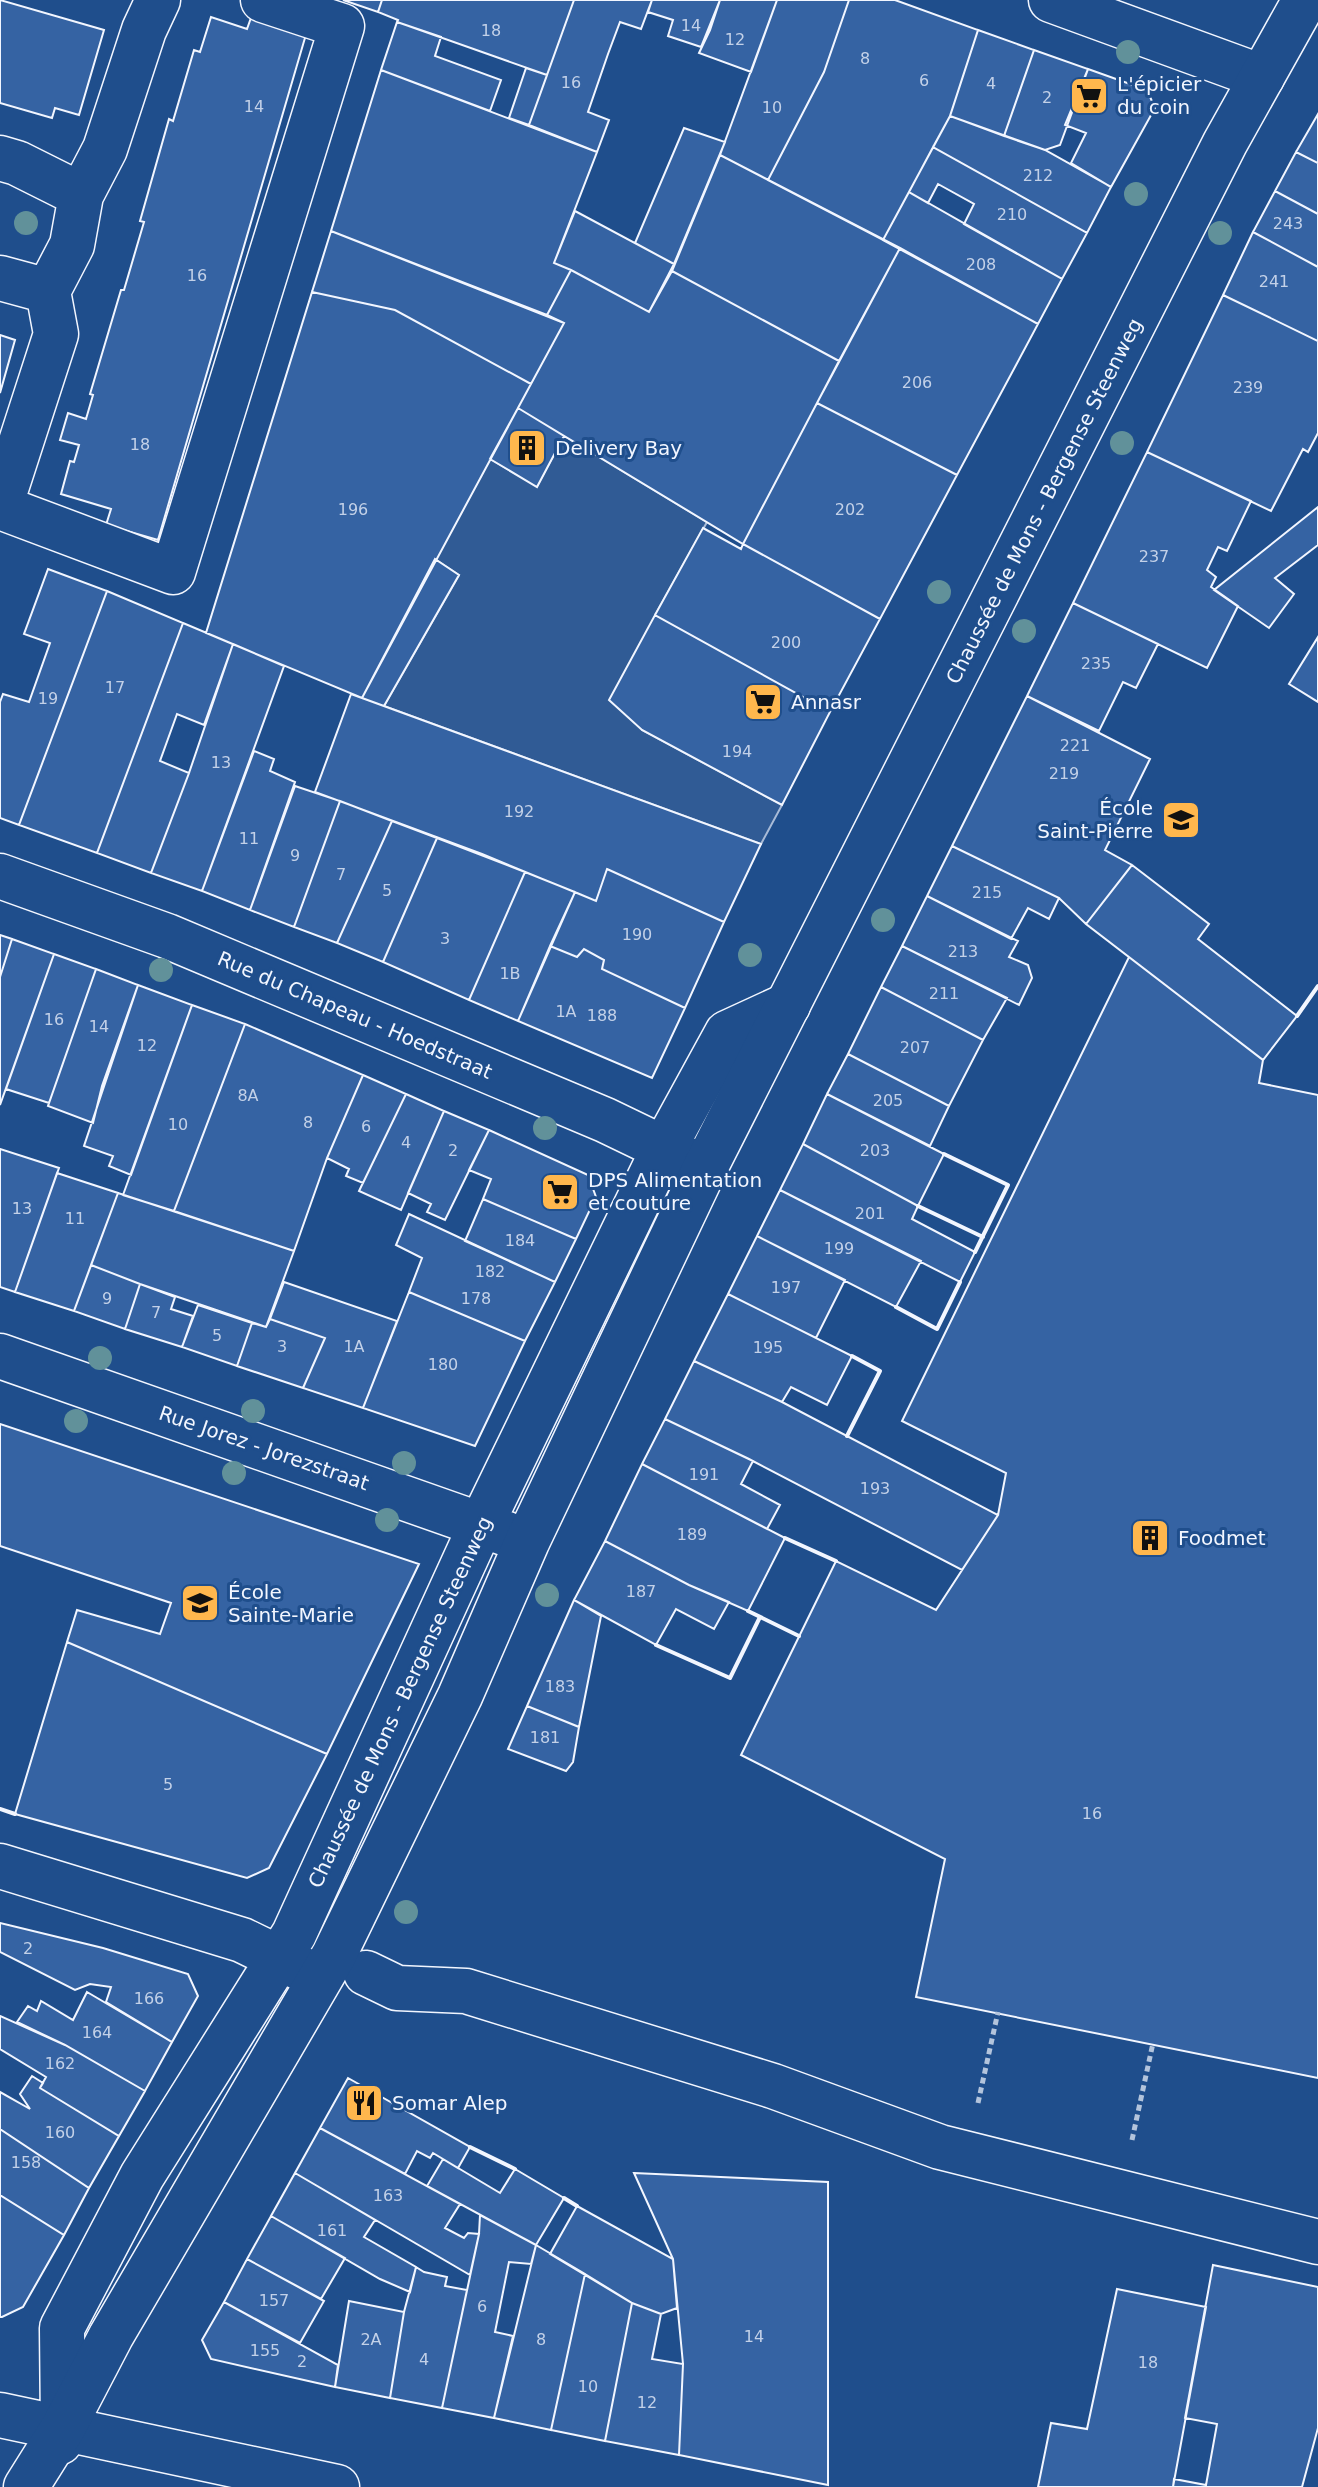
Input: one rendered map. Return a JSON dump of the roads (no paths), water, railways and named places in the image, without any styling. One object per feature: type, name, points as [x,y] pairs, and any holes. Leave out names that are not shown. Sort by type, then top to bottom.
[{"type":"street","points":[[157,0],[105,149],[81,195],[72,245],[48,291],[56,334],[0,507],[173,572],[342,26],[263,0]]},
{"type":"street","points":[[1051,0],[1262,77]]},
{"type":"street","name":"Chaussée de Mons - Bergense Steenweg","points":[[26,2487],[63,2428],[111,2336],[321,1978],[460,1696],[527,1542],[705,1168],[1225,143],[1305,0]]},
{"type":"street","points":[[0,158],[17,163],[81,195]]},
{"type":"street","points":[[0,278],[48,291]]},
{"type":"street","name":"Rue du Chapeau - Hoedstraat","points":[[0,876],[167,936],[605,1120],[705,1168]]},
{"type":"street","name":"Chaussée de Mons - Bergense Steenweg","points":[[49,2487],[63,2428],[62,2328],[142,2176],[294,1934],[481,1525],[664,1148],[727,1033],[788,1005]]},
{"type":"street","name":"Rue Jorez - Jorezstraat","points":[[0,1356],[527,1542]]},
{"type":"street","points":[[0,1866],[242,1940],[321,1978]]},
{"type":"street","points":[[366,1973],[397,1988],[466,1991],[773,2086],[940,2147],[1318,2242]]},
{"type":"street","points":[[0,2415],[337,2487]]},
{"type":"place","name":"L'épicier du coin","points":[[1089,96]]},
{"type":"place","name":"Delivery Bay","points":[[527,448]]},
{"type":"place","name":"Annasr","points":[[763,702]]},
{"type":"place","name":"École Saint-Pierre","points":[[1181,820]]},
{"type":"place","name":"DPS Alimentation et couture","points":[[560,1192]]},
{"type":"place","name":"Foodmet","points":[[1150,1538]]},
{"type":"place","name":"École Sainte-Marie","points":[[200,1603]]},
{"type":"place","name":"Somar Alep","points":[[364,2103]]}]
